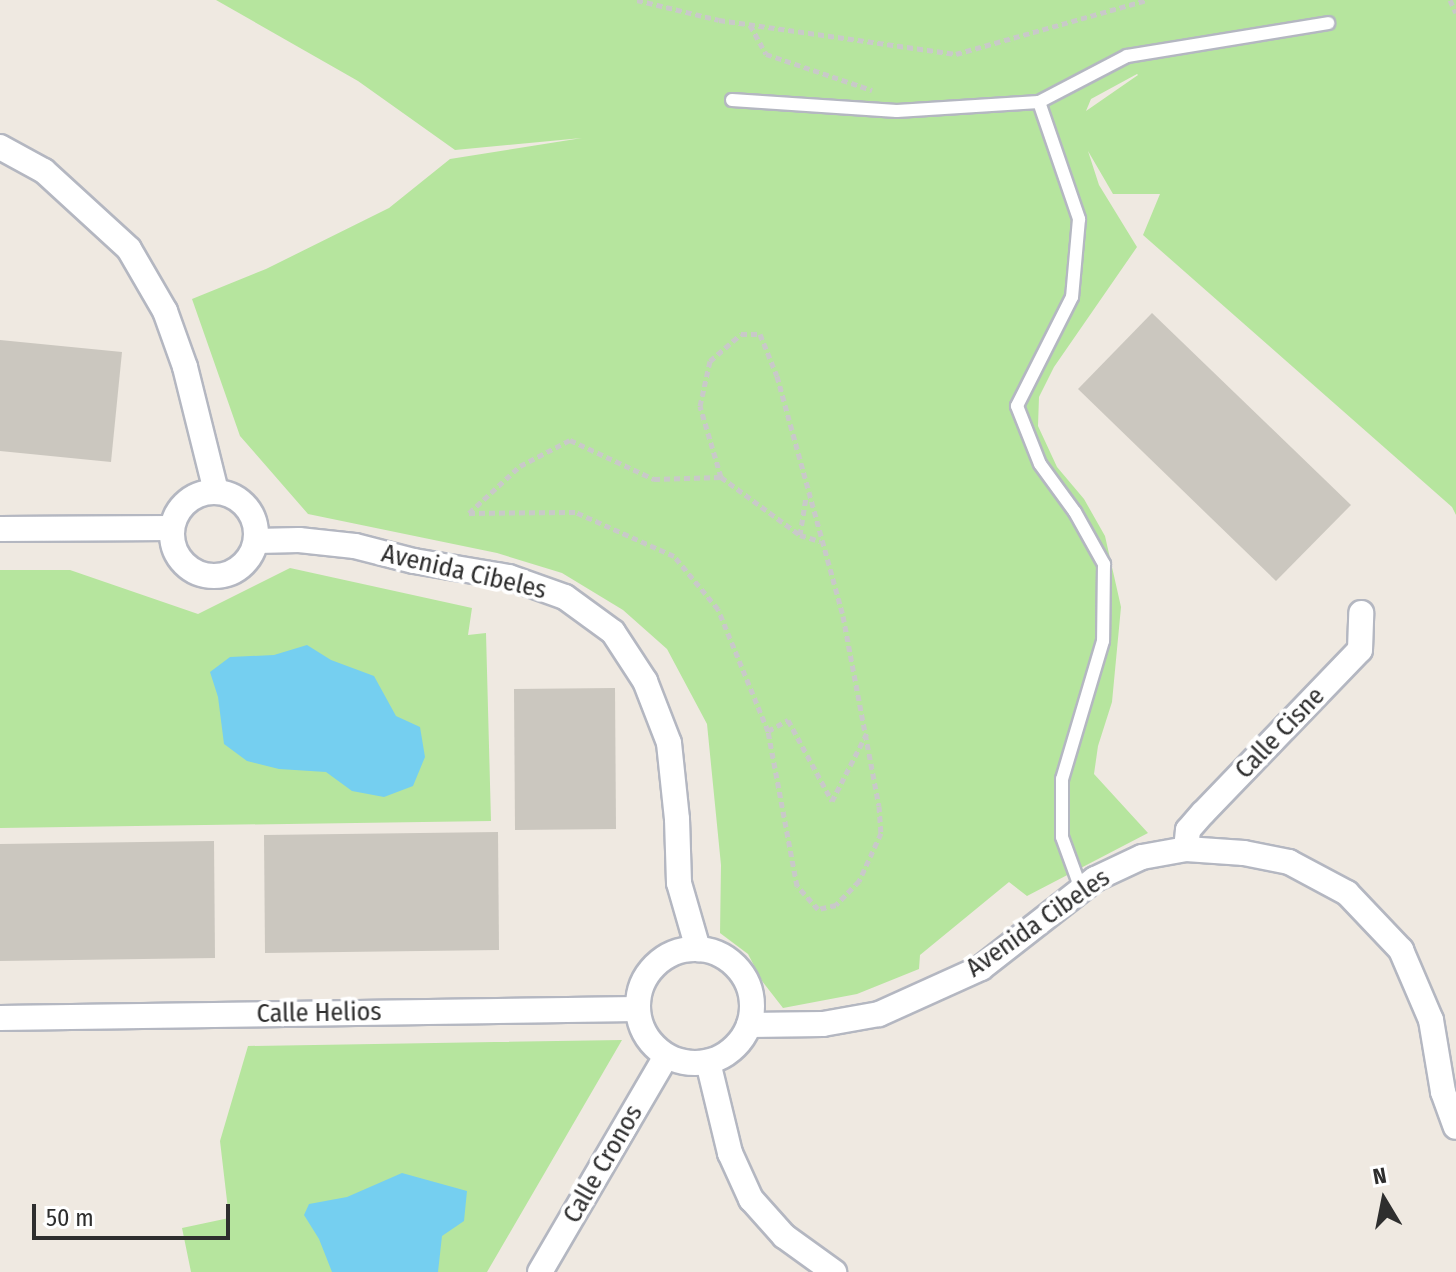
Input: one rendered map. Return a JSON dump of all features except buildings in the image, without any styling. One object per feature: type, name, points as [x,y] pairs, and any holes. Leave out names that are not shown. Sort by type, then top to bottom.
[{"type":"street","points":[[0,147],[44,171],[129,249],[165,311],[185,367],[216,491]]},
{"type":"street","points":[[216,491],[230,494],[252,513],[257,541],[253,553],[234,572],[208,576],[184,565],[172,541],[172,528],[183,506],[203,493],[216,491]]},
{"type":"street","points":[[0,529],[172,528]]},
{"type":"street","name":"Avenida Cibeles","points":[[257,541],[299,540],[355,546],[414,561],[509,577],[565,597],[613,632],[645,681],[669,743],[677,819],[679,883],[698,949]]},
{"type":"street","name":"Calle Cisne","points":[[1186,849],[1188,830],[1360,650],[1361,613]]},
{"type":"street","name":"Avenida Cibeles","points":[[749,1025],[823,1024],[879,1014],[981,968],[1095,879],[1142,857],[1186,849],[1219,850],[1289,862],[1347,893],[1401,950],[1431,1020],[1443,1092],[1456,1127]]},
{"type":"street","points":[[698,949],[731,962],[743,975],[750,991],[749,1025],[740,1042],[725,1055],[693,1064],[666,1056],[651,1044],[641,1028],[637,1009],[639,990],[648,973],[662,960],[679,951],[698,949]]},
{"type":"street","name":"Calle Helios","points":[[0,1018],[637,1009]]},
{"type":"street","name":"Calle Cronos","points":[[540,1272],[666,1056]]},
{"type":"street","points":[[708,1062],[730,1153],[751,1199],[784,1236],[834,1272]]},
{"type":"lane","points":[[732,100],[897,111],[1039,102],[1127,56],[1328,23]]},
{"type":"lane","points":[[1039,102],[1079,219],[1072,297],[1017,406],[1040,464],[1075,512],[1104,564],[1103,641],[1062,779],[1062,837],[1081,889]]},
{"type":"path","points":[[637,0],[750,25],[956,54],[1147,0]]},
{"type":"path","points":[[1450,0],[1456,13]]},
{"type":"path","points":[[750,25],[766,54],[879,92]]},
{"type":"path","points":[[721,477],[654,479],[570,440],[520,466],[469,513],[575,512],[674,556],[718,609],[768,731],[797,886],[818,909],[836,905],[859,881],[881,833],[867,732],[843,616],[777,376],[760,334],[741,334],[710,361],[700,406],[721,477],[800,535],[821,541]]},
{"type":"path","points":[[800,535],[807,492]]},
{"type":"path","points":[[768,731],[788,720],[832,801],[867,732]]},
{"type":"green space","points":[[216,0],[1456,0],[1456,515],[1452,507],[1143,235],[1160,194],[1113,194],[1088,151],[1099,185],[1137,247],[1054,367],[1039,397],[1038,426],[1057,467],[1084,499],[1105,536],[1121,607],[1112,702],[1098,746],[1094,774],[1148,833],[1027,896],[1009,882],[920,955],[919,969],[857,994],[783,1008],[762,981],[748,954],[720,933],[721,865],[707,724],[667,649],[623,610],[562,573],[497,553],[308,514],[240,436],[192,299],[266,269],[389,208],[450,159],[582,138],[455,150],[358,81]],"holes":[[[1138,75],[1086,111],[1091,99]]]},
{"type":"green space","points":[[290,568],[472,608],[468,635],[486,633],[491,821],[0,828],[0,570],[70,570],[198,614]]},
{"type":"green space","points":[[622,1040],[487,1272],[191,1272],[182,1228],[229,1218],[220,1141],[248,1046]]},
{"type":"water","points":[[307,645],[331,660],[374,676],[396,716],[420,727],[425,757],[413,786],[384,797],[352,791],[326,772],[279,769],[247,761],[224,744],[218,697],[210,672],[230,657],[274,655]]},
{"type":"water","points":[[402,1173],[467,1191],[464,1221],[442,1236],[438,1272],[332,1272],[319,1239],[304,1215],[309,1204],[347,1197]]}]
